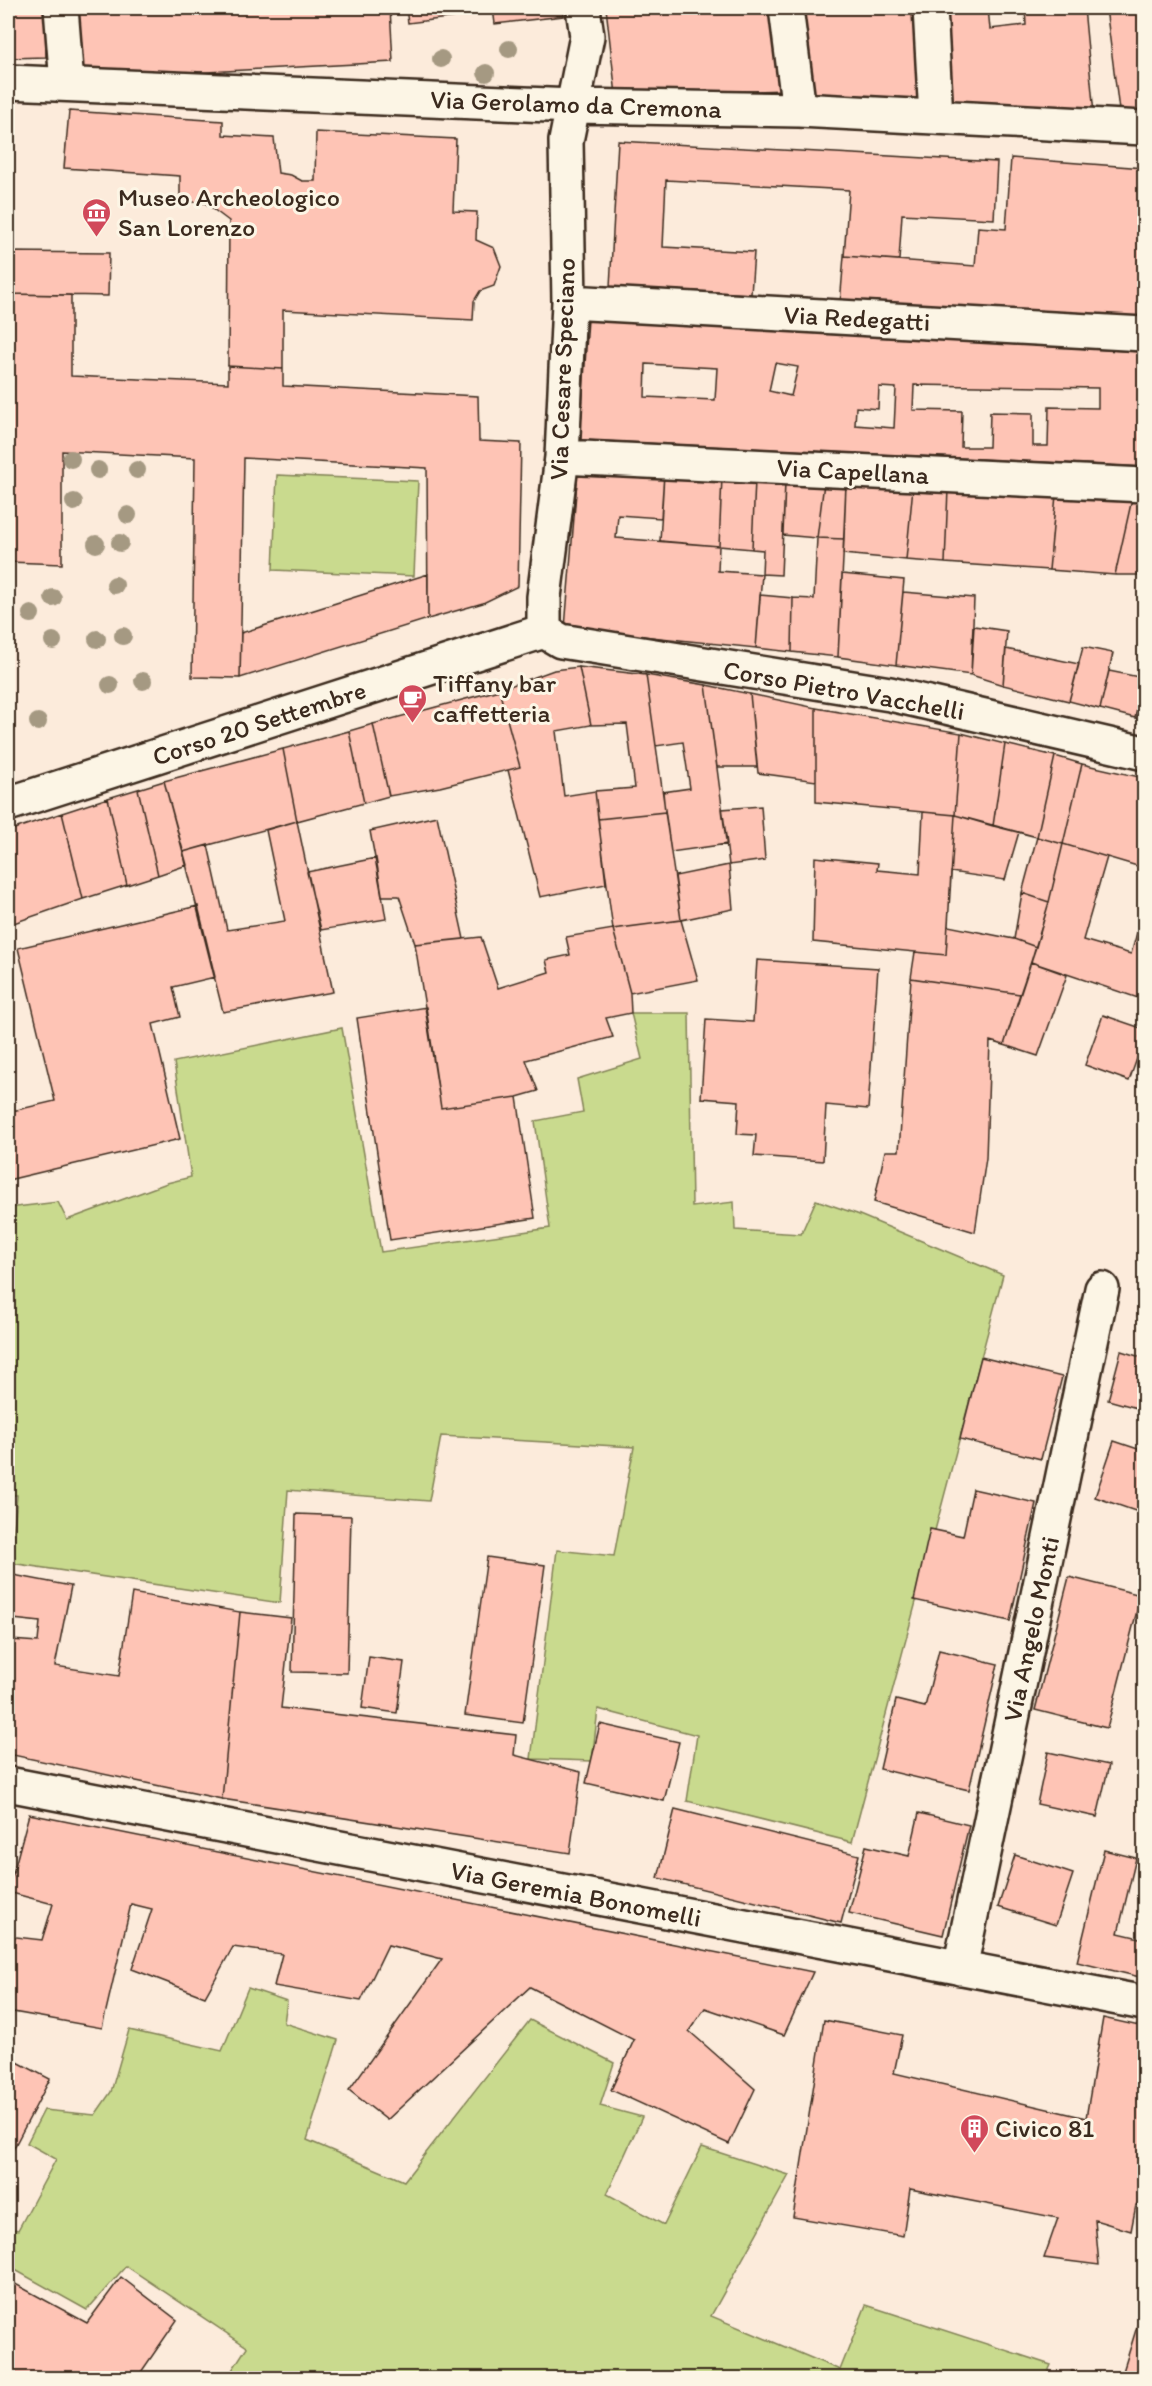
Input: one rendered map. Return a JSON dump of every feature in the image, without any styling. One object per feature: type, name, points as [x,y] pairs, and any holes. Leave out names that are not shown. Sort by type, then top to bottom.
[{"type":"street","points":[[61,8],[67,84]]},
{"type":"street","name":"Via Cesare Speciano","points":[[544,631],[544,597],[562,457],[569,302],[566,141],[587,36],[583,8]]},
{"type":"street","points":[[786,8],[799,110]]},
{"type":"street","points":[[930,8],[936,117]]},
{"type":"street","name":"Via Gerolamo da Cremona","points":[[8,82],[573,106],[799,110],[1144,128]]},
{"type":"street","name":"Via Redegatti","points":[[569,302],[1144,334]]},
{"type":"street","name":"Via Capellana","points":[[562,457],[1144,485]]},
{"type":"street","name":"Corso Pietro Vacchelli","points":[[544,631],[561,641],[890,694],[1144,753]]},
{"type":"street","name":"Corso 20 Settembre","points":[[8,804],[544,631]]},
{"type":"street","name":"Via Angelo Monti","points":[[960,1968],[1102,1289]]},
{"type":"street","name":"Via Geremia Bonomelli","points":[[8,1784],[1144,2003]]},
{"type":"green space","points":[[277,475],[418,481],[414,576],[273,570]]},
{"type":"green space","points":[[631,1013],[689,1013],[692,1207],[734,1202],[735,1230],[801,1234],[816,1200],[857,1214],[1003,1275],[852,1842],[687,1801],[697,1735],[598,1709],[592,1761],[531,1759],[557,1550],[614,1556],[634,1447],[441,1436],[429,1501],[288,1490],[280,1603],[11,1563],[17,1495],[8,1495],[8,1208],[58,1202],[67,1220],[167,1183],[191,1177],[174,1062],[342,1028],[381,1252],[550,1228],[535,1121],[583,1112],[577,1079],[642,1059]]},
{"type":"green space","points":[[248,1988],[287,2001],[284,2023],[338,2040],[307,2140],[404,2181],[530,2020],[614,2063],[600,2106],[642,2117],[607,2194],[664,2225],[702,2147],[789,2175],[711,2316],[840,2370],[866,2305],[1051,2365],[1045,2378],[227,2378],[247,2347],[126,2266],[87,2310],[8,2266],[8,2228],[18,2230],[56,2159],[27,2143],[44,2110],[95,2115],[111,2092],[129,2030],[222,2051]]},
{"type":"building","points":[[8,8],[45,8],[46,57],[8,58]]},
{"type":"building","points":[[72,8],[390,8],[393,62],[76,79]]},
{"type":"building","points":[[406,8],[455,8],[456,17],[408,23]]},
{"type":"building","points":[[493,8],[562,8],[563,16],[495,24]]},
{"type":"building","points":[[606,8],[768,8],[787,90],[616,95]]},
{"type":"building","points":[[794,8],[916,8],[921,99],[805,99]]},
{"type":"building","points":[[941,8],[988,8],[990,29],[1026,25],[1025,8],[1084,8],[1094,114],[951,103]]},
{"type":"building","points":[[1106,8],[1144,8],[1144,119],[1120,118]]},
{"type":"building","points":[[69,111],[223,121],[223,135],[274,138],[278,173],[291,175],[302,181],[315,181],[316,132],[456,139],[453,211],[477,212],[476,240],[494,248],[501,266],[494,286],[480,291],[474,301],[473,320],[283,310],[283,369],[228,366],[229,221],[205,203],[180,201],[180,176],[64,168]]},
{"type":"building","points":[[618,141],[997,162],[994,219],[902,214],[899,260],[844,256],[849,190],[666,180],[663,247],[754,252],[751,294],[610,287]]},
{"type":"building","points":[[1011,158],[1144,168],[1144,326],[840,304],[844,256],[975,266],[978,227],[1006,229]]},
{"type":"building","points":[[8,252],[109,253],[108,296],[8,294]]},
{"type":"building","points":[[8,294],[71,295],[71,376],[228,383],[228,366],[283,369],[283,386],[478,396],[479,441],[521,443],[518,586],[483,603],[428,619],[427,468],[244,458],[240,678],[192,677],[195,458],[62,451],[62,564],[8,562]]},
{"type":"building","points":[[588,319],[1144,352],[1144,467],[580,440]]},
{"type":"building","points":[[775,363],[798,367],[791,396],[769,391]]},
{"type":"building","points":[[646,364],[717,368],[715,400],[645,397]]},
{"type":"building","points":[[914,385],[1098,388],[1098,408],[1049,407],[1048,446],[1033,446],[1033,413],[990,412],[989,447],[961,447],[962,411],[913,410]]},
{"type":"building","points":[[879,387],[896,388],[894,428],[855,425],[856,407],[878,409]]},
{"type":"building","points":[[578,468],[664,474],[661,518],[618,515],[616,538],[719,546],[718,571],[762,574],[756,648],[565,628]]},
{"type":"building","points":[[664,474],[722,477],[719,546],[660,541]]},
{"type":"building","points":[[722,477],[755,480],[752,549],[719,546]]},
{"type":"building","points":[[755,480],[785,482],[781,575],[762,574],[763,550],[752,549]]},
{"type":"building","points":[[785,482],[824,483],[817,538],[783,535]]},
{"type":"building","points":[[824,483],[846,484],[844,539],[817,538]]},
{"type":"building","points":[[846,484],[913,487],[906,560],[843,554]]},
{"type":"building","points":[[913,487],[948,489],[945,563],[906,560]]},
{"type":"building","points":[[948,489],[1056,495],[1049,570],[945,563]]},
{"type":"building","points":[[1056,495],[1132,499],[1115,575],[1049,570]]},
{"type":"building","points":[[1132,499],[1144,500],[1144,575],[1115,575]]},
{"type":"building","points":[[817,538],[844,539],[838,657],[792,652],[793,598],[814,599]]},
{"type":"building","points":[[428,574],[428,619],[240,678],[241,633]]},
{"type":"building","points":[[842,574],[904,580],[896,665],[838,657]]},
{"type":"building","points":[[903,592],[974,598],[971,675],[896,665]]},
{"type":"building","points":[[760,595],[793,598],[792,652],[756,648]]},
{"type":"building","points":[[974,626],[1007,631],[1003,685],[971,675]]},
{"type":"building","points":[[1083,647],[1113,653],[1100,709],[1069,701]]},
{"type":"building","points":[[1006,649],[1079,664],[1069,701],[1003,685]]},
{"type":"building","points":[[579,667],[646,675],[656,746],[683,742],[690,788],[663,792],[665,812],[598,819],[595,791],[635,788],[627,724],[591,725]]},
{"type":"building","points":[[579,667],[591,725],[556,731],[564,796],[595,791],[606,884],[540,897],[508,770],[520,767],[499,690],[554,670]]},
{"type":"building","points":[[1109,671],[1144,678],[1135,718],[1100,709]]},
{"type":"building","points":[[646,675],[706,685],[727,844],[671,852]]},
{"type":"building","points":[[1144,682],[1144,720],[1135,718]]},
{"type":"building","points":[[706,685],[750,694],[757,767],[717,767]]},
{"type":"building","points":[[499,690],[520,767],[440,787],[389,796],[373,724]]},
{"type":"building","points":[[750,694],[816,708],[816,781],[758,773]]},
{"type":"building","points":[[816,708],[961,733],[955,815],[816,802]]},
{"type":"building","points":[[373,724],[389,796],[364,803],[349,731]]},
{"type":"building","points":[[349,731],[364,803],[297,821],[283,749]]},
{"type":"building","points":[[961,733],[1005,744],[993,826],[955,815]]},
{"type":"building","points":[[1005,744],[1055,756],[1037,837],[993,826]]},
{"type":"building","points":[[283,749],[297,821],[183,852],[164,781]]},
{"type":"building","points":[[1055,756],[1082,764],[1063,844],[1037,837]]},
{"type":"building","points":[[1082,764],[1144,778],[1144,868],[1063,844]]},
{"type":"building","points":[[164,781],[187,865],[158,875],[138,789]]},
{"type":"building","points":[[138,789],[158,875],[127,885],[108,798]]},
{"type":"building","points":[[108,798],[127,885],[83,899],[62,813]]},
{"type":"building","points":[[761,806],[765,860],[729,865],[722,809]]},
{"type":"building","points":[[665,812],[681,920],[613,929],[598,819]]},
{"type":"building","points":[[923,812],[955,815],[946,955],[813,942],[815,857],[878,863],[877,870],[920,874]]},
{"type":"building","points":[[62,813],[83,899],[8,925],[8,831]]},
{"type":"building","points":[[955,815],[1063,844],[1049,902],[1022,893],[1014,939],[1036,947],[1020,994],[911,978],[915,952],[946,955]]},
{"type":"building","points":[[437,816],[464,939],[415,944],[399,896],[382,896],[370,831]]},
{"type":"building","points":[[297,821],[333,992],[223,1012],[183,852],[208,845],[227,930],[285,921],[266,830]]},
{"type":"building","points":[[1019,832],[1037,837],[1022,893],[1014,939],[948,926],[951,872],[1005,880]]},
{"type":"building","points":[[1063,844],[1107,857],[1083,940],[1131,954],[1144,908],[1144,1000],[1031,962]]},
{"type":"building","points":[[376,858],[386,919],[321,930],[307,872]]},
{"type":"building","points":[[729,865],[733,909],[681,920],[675,876]]},
{"type":"building","points":[[1022,893],[1049,902],[1036,947],[1014,939]]},
{"type":"building","points":[[198,906],[215,977],[173,987],[180,1017],[153,1024],[180,1139],[8,1180],[8,1112],[55,1101],[18,948]]},
{"type":"building","points":[[681,920],[698,980],[630,993],[613,929]]},
{"type":"building","points":[[613,929],[630,993],[631,1013],[606,1018],[613,1037],[526,1060],[538,1091],[517,1097],[441,1108],[415,944],[481,937],[498,988],[549,972],[546,960],[570,955],[566,937]]},
{"type":"building","points":[[757,960],[878,968],[868,1109],[826,1105],[823,1161],[754,1156],[756,1135],[737,1134],[739,1101],[701,1098],[706,1019],[753,1022]]},
{"type":"building","points":[[1031,962],[1067,975],[1038,1056],[1004,1045]]},
{"type":"building","points":[[911,978],[1020,994],[1004,1045],[990,1041],[986,1158],[975,1232],[874,1202],[885,1151],[899,1151]]},
{"type":"building","points":[[426,1007],[441,1108],[517,1097],[535,1218],[390,1240],[357,1018]]},
{"type":"building","points":[[1103,1015],[1144,1029],[1144,1039],[1129,1081],[1085,1065]]},
{"type":"building","points":[[1121,1351],[1144,1358],[1144,1410],[1108,1400]]},
{"type":"building","points":[[981,1357],[1062,1377],[1041,1459],[960,1439]]},
{"type":"building","points":[[1114,1441],[1144,1451],[1144,1514],[1095,1497]]},
{"type":"building","points":[[973,1489],[1036,1503],[1010,1621],[914,1600],[930,1529],[963,1536]]},
{"type":"building","points":[[296,1514],[351,1516],[347,1673],[292,1672]]},
{"type":"building","points":[[487,1557],[545,1565],[523,1723],[465,1715]]},
{"type":"building","points":[[8,1574],[71,1586],[55,1666],[119,1676],[132,1593],[240,1612],[222,1799],[8,1754]],"holes":[[[13,1619],[40,1622],[38,1642],[11,1640]]]},
{"type":"building","points":[[1069,1577],[1141,1595],[1107,1728],[1035,1710]]},
{"type":"building","points":[[240,1612],[291,1618],[281,1708],[516,1735],[514,1755],[581,1772],[570,1853],[222,1799]]},
{"type":"building","points":[[939,1650],[998,1664],[969,1790],[880,1769],[896,1700],[925,1707]]},
{"type":"building","points":[[369,1657],[404,1662],[397,1713],[362,1708]]},
{"type":"building","points":[[600,1724],[679,1742],[664,1801],[586,1783]]},
{"type":"building","points":[[1048,1752],[1109,1765],[1097,1817],[1037,1804]]},
{"type":"building","points":[[675,1809],[859,1855],[841,1923],[658,1878]]},
{"type":"building","points":[[919,1813],[969,1825],[943,1935],[849,1913],[866,1846],[909,1856]]},
{"type":"building","points":[[29,1814],[813,1972],[784,2035],[705,2008],[689,2031],[755,2089],[729,2144],[611,2090],[634,2040],[530,1987],[387,2120],[349,2090],[442,1959],[388,1945],[361,2001],[274,1986],[282,1954],[233,1947],[205,1997],[132,1969],[152,1909],[131,1904],[102,2028],[8,2011],[8,1936],[42,1940],[53,1904],[8,1892]]},
{"type":"building","points":[[1104,1850],[1136,1858],[1118,1933],[1144,1939],[1144,1978],[1077,1962]]},
{"type":"building","points":[[1015,1855],[1073,1874],[1056,1925],[998,1907]]},
{"type":"building","name":"Civico 81","points":[[1103,2018],[1144,2027],[1144,2206],[1136,2205],[1131,2231],[1095,2220],[1099,2265],[1044,2258],[1058,2218],[910,2189],[903,2236],[793,2217],[824,2020],[902,2035],[894,2073],[1086,2118]]},
{"type":"building","points":[[8,2057],[50,2079],[8,2159]]},
{"type":"building","points":[[121,2277],[177,2320],[137,2378],[8,2378],[8,2280],[87,2323]]},
{"type":"building","points":[[1144,2304],[1144,2378],[1121,2378]]},
{"type":"building","points":[[1072,2371],[1088,2378],[1068,2378]]},
{"type":"place","name":"Museo Archeologico San Lorenzo","points":[[97,238]]},
{"type":"place","name":"Tiffany bar caffetteria","points":[[412,724]]},
{"type":"place","name":"Civico 81","points":[[974,2154]]}]
